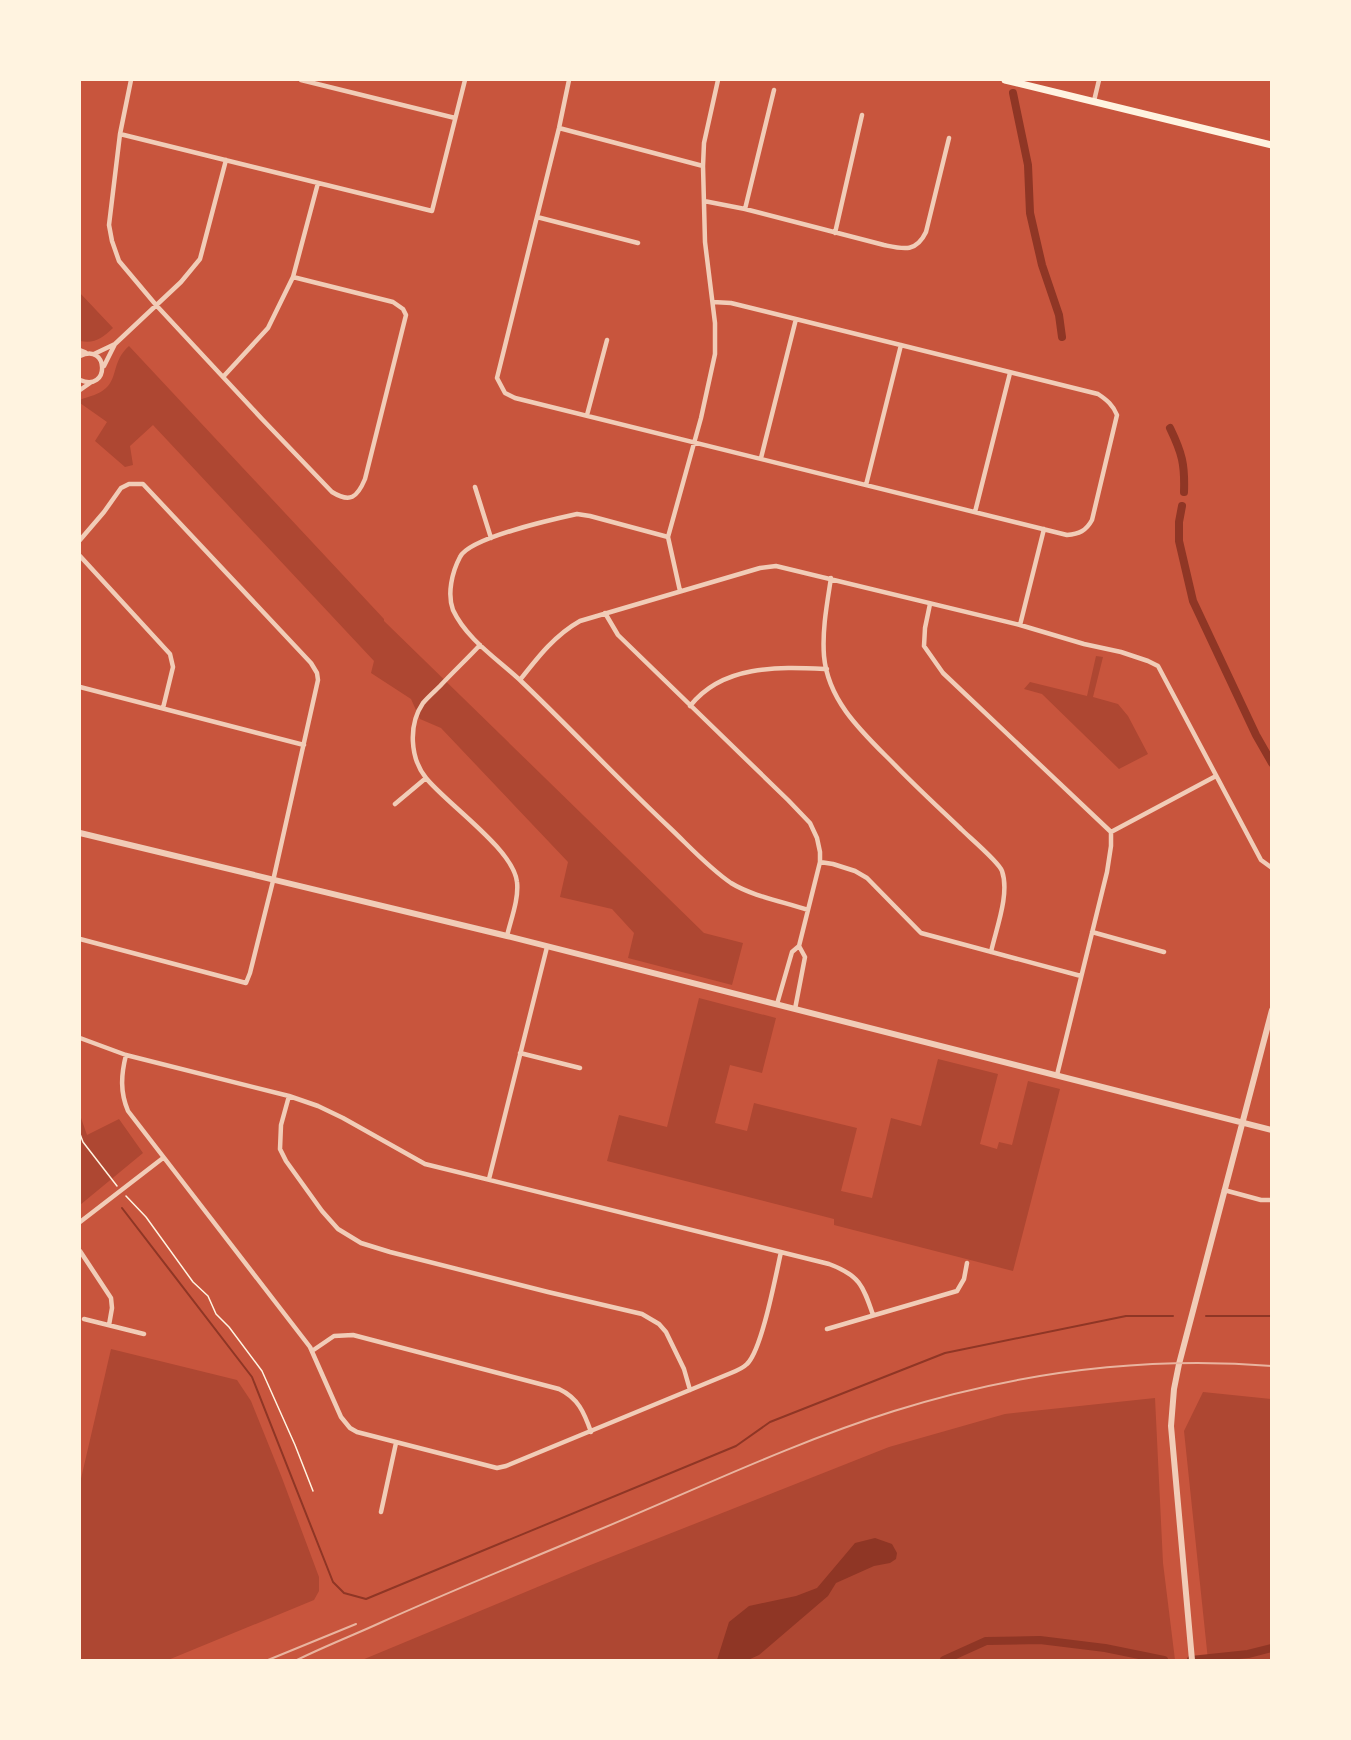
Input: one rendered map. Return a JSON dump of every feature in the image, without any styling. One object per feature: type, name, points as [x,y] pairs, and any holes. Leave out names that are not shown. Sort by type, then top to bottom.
[{"type":"main road","points":[[1005,80],[1272,145]]},
{"type":"street","points":[[131,80],[120,134],[109,225],[118,261],[156,305],[332,492],[341,498],[350,498],[360,491],[364,479],[406,315],[403,309],[393,302],[294,277]]},
{"type":"street","points":[[301,80],[317,81],[455,118]]},
{"type":"street","points":[[120,134],[432,211],[465,80]]},
{"type":"street","points":[[569,80],[496,378],[504,391],[515,398],[1067,535],[1078,534],[1089,526],[1117,415],[1107,399],[1098,394],[730,303],[712,302]]},
{"type":"street","points":[[680,591],[668,537],[695,442],[715,354],[715,322],[705,242],[703,166],[704,143],[718,80]]},
{"type":"street","points":[[1094,101],[1099,80]]},
{"type":"street","points":[[745,209],[774,90]]},
{"type":"street","points":[[835,233],[862,115]]},
{"type":"street","points":[[559,128],[703,166]]},
{"type":"street","points":[[704,201],[904,249],[915,247],[922,241],[926,232],[949,138]]},
{"type":"street","points":[[80,390],[99,377],[115,344],[181,282],[200,260],[226,160]]},
{"type":"street","points":[[224,377],[268,328],[294,277],[318,183]]},
{"type":"street","points":[[537,217],[638,243]]},
{"type":"street","points":[[761,458],[796,320]]},
{"type":"street","points":[[587,415],[607,340]]},
{"type":"street","points":[[81,353],[93,354],[115,344]]},
{"type":"street","points":[[866,485],[901,345]]},
{"type":"street","points":[[93,354],[100,360],[102,369]]},
{"type":"street","points":[[975,512],[1010,373]]},
{"type":"street","points":[[80,380],[87,383],[92,382]]},
{"type":"street","points":[[80,540],[121,488],[140,483],[147,487],[311,663],[317,673],[316,689],[273,881],[246,983],[80,939]]},
{"type":"street","points":[[475,487],[491,538]]},
{"type":"street","points":[[668,537],[577,514],[491,538],[460,555],[450,589],[452,608],[480,645],[520,680],[658,817],[715,870],[733,884],[755,894],[808,910]]},
{"type":"street","points":[[1020,625],[1044,529]]},
{"type":"street","points":[[80,556],[170,654],[173,667],[163,708]]},
{"type":"street","points":[[520,680],[540,654],[565,630],[580,621],[760,568],[776,566],[1020,625],[1084,644],[1121,652],[1158,666],[1261,860],[1272,868]]},
{"type":"street","points":[[831,578],[826,613],[824,656],[839,701],[863,733],[1002,868],[1005,891],[991,952]]},
{"type":"street","points":[[930,604],[924,646],[942,673],[1111,832],[1107,872],[1057,1075]]},
{"type":"street","points":[[605,613],[618,635],[788,800],[810,823],[818,838],[820,862],[799,946],[792,952],[777,1004]]},
{"type":"street","points":[[480,645],[423,702],[416,716],[413,747],[421,772],[498,848],[515,873],[516,894],[507,936]]},
{"type":"street","points":[[690,706],[711,686],[737,674],[760,669],[827,669]]},
{"type":"street","points":[[80,687],[304,745]]},
{"type":"street","points":[[1111,832],[1216,776]]},
{"type":"street","points":[[395,804],[426,778]]},
{"type":"street","points":[[80,833],[507,936],[1272,1130]]},
{"type":"street","points":[[820,862],[855,871],[867,878],[921,933],[1081,976]]},
{"type":"street","points":[[1092,932],[1164,952]]},
{"type":"street","points":[[489,1179],[547,946]]},
{"type":"street","points":[[795,1009],[805,957],[799,946]]},
{"type":"street","points":[[1192,1660],[1171,1426],[1172,1406],[1179,1364],[1272,1010]]},
{"type":"street","points":[[80,1038],[126,1055],[289,1096],[318,1106],[424,1164],[829,1263],[850,1273],[858,1281],[873,1315]]},
{"type":"street","points":[[520,1053],[580,1068]]},
{"type":"street","points":[[126,1055],[121,1087],[128,1111],[312,1351],[341,1417],[350,1428],[357,1432],[497,1468],[690,1390],[746,1365],[753,1356],[781,1252]]},
{"type":"street","points":[[289,1096],[281,1125],[280,1149],[322,1211],[338,1229],[361,1243],[390,1252],[642,1314],[659,1324],[666,1332],[684,1369],[690,1390]]},
{"type":"street","points":[[80,1222],[163,1158]]},
{"type":"street","points":[[1224,1190],[1261,1200],[1272,1200]]},
{"type":"street","points":[[80,1251],[111,1298],[109,1325]]},
{"type":"street","points":[[827,1329],[957,1291],[964,1279],[967,1263]]},
{"type":"street","points":[[84,1319],[144,1334]]},
{"type":"street","points":[[312,1351],[334,1336],[353,1335],[559,1389],[568,1393],[581,1407],[591,1431]]},
{"type":"street","points":[[381,1512],[396,1443]]},
{"type":"path","points":[[80,1134],[83,1142],[119,1190],[146,1217],[194,1282],[208,1296],[216,1314],[229,1327],[262,1371],[313,1491]]},
{"type":"shaded area","points":[[80,293],[113,328],[94,341],[80,341]]},
{"type":"shaded area","points":[[129,346],[384,621],[704,933],[743,943],[732,985],[628,958],[634,933],[612,909],[560,897],[568,862],[441,728],[420,719],[411,699],[371,673],[374,661],[153,425],[130,446],[133,465],[125,467],[95,441],[107,422],[80,403],[80,400],[97,394],[110,384],[120,357]]},
{"type":"shaded area","points":[[1096,656],[1103,657],[1093,697],[1118,704],[1128,716],[1148,754],[1119,769],[1042,694],[1024,689],[1030,682],[1087,696]]},
{"type":"shaded area","points":[[699,998],[776,1018],[762,1073],[730,1065],[715,1123],[747,1131],[754,1103],[857,1128],[841,1191],[872,1198],[891,1118],[921,1126],[938,1059],[998,1074],[980,1144],[997,1149],[999,1142],[1012,1145],[1028,1081],[1060,1089],[1013,1271],[834,1225],[834,1219],[607,1161],[619,1115],[667,1127]]},
{"type":"shaded area","points":[[80,1115],[87,1135],[119,1119],[143,1153],[80,1205]]},
{"type":"shaded area","points":[[111,1349],[237,1380],[251,1401],[319,1577],[319,1591],[314,1600],[168,1660],[80,1660],[80,1483]]},
{"type":"shaded area","points":[[1203,1392],[1271,1399],[1271,1660],[1208,1660],[1184,1431]]},
{"type":"shaded area","points":[[1155,1398],[1163,1563],[1175,1660],[362,1660],[588,1566],[889,1447],[1005,1414]]},
{"type":"shaded area","points":[[875,1538],[892,1544],[897,1553],[896,1559],[836,1583],[828,1596],[759,1655],[748,1660],[717,1660],[729,1622],[749,1606],[796,1596],[817,1588],[855,1543]]},
{"type":"waterway","points":[[1013,93],[1028,165],[1030,213],[1042,265],[1059,315],[1062,337]]},
{"type":"waterway","points":[[1170,428],[1182,459],[1184,492]]},
{"type":"waterway","points":[[1182,506],[1179,541],[1193,601],[1256,735],[1272,763]]},
{"type":"waterway","points":[[122,1208],[252,1377],[333,1582],[344,1593],[366,1599],[736,1446],[770,1422],[945,1353],[1126,1316],[1173,1316]]},
{"type":"waterway","points":[[1206,1316],[1272,1316]]},
{"type":"waterway","points":[[944,1660],[986,1641],[1040,1640],[1105,1648],[1164,1660]]},
{"type":"waterway","points":[[1191,1660],[1248,1654],[1272,1648]]},
{"type":"railway","points":[[297,1660],[435,1598],[818,1437],[894,1411],[986,1387],[1080,1370],[1176,1363],[1272,1366]]},
{"type":"railway","points":[[268,1660],[356,1624]]}]
